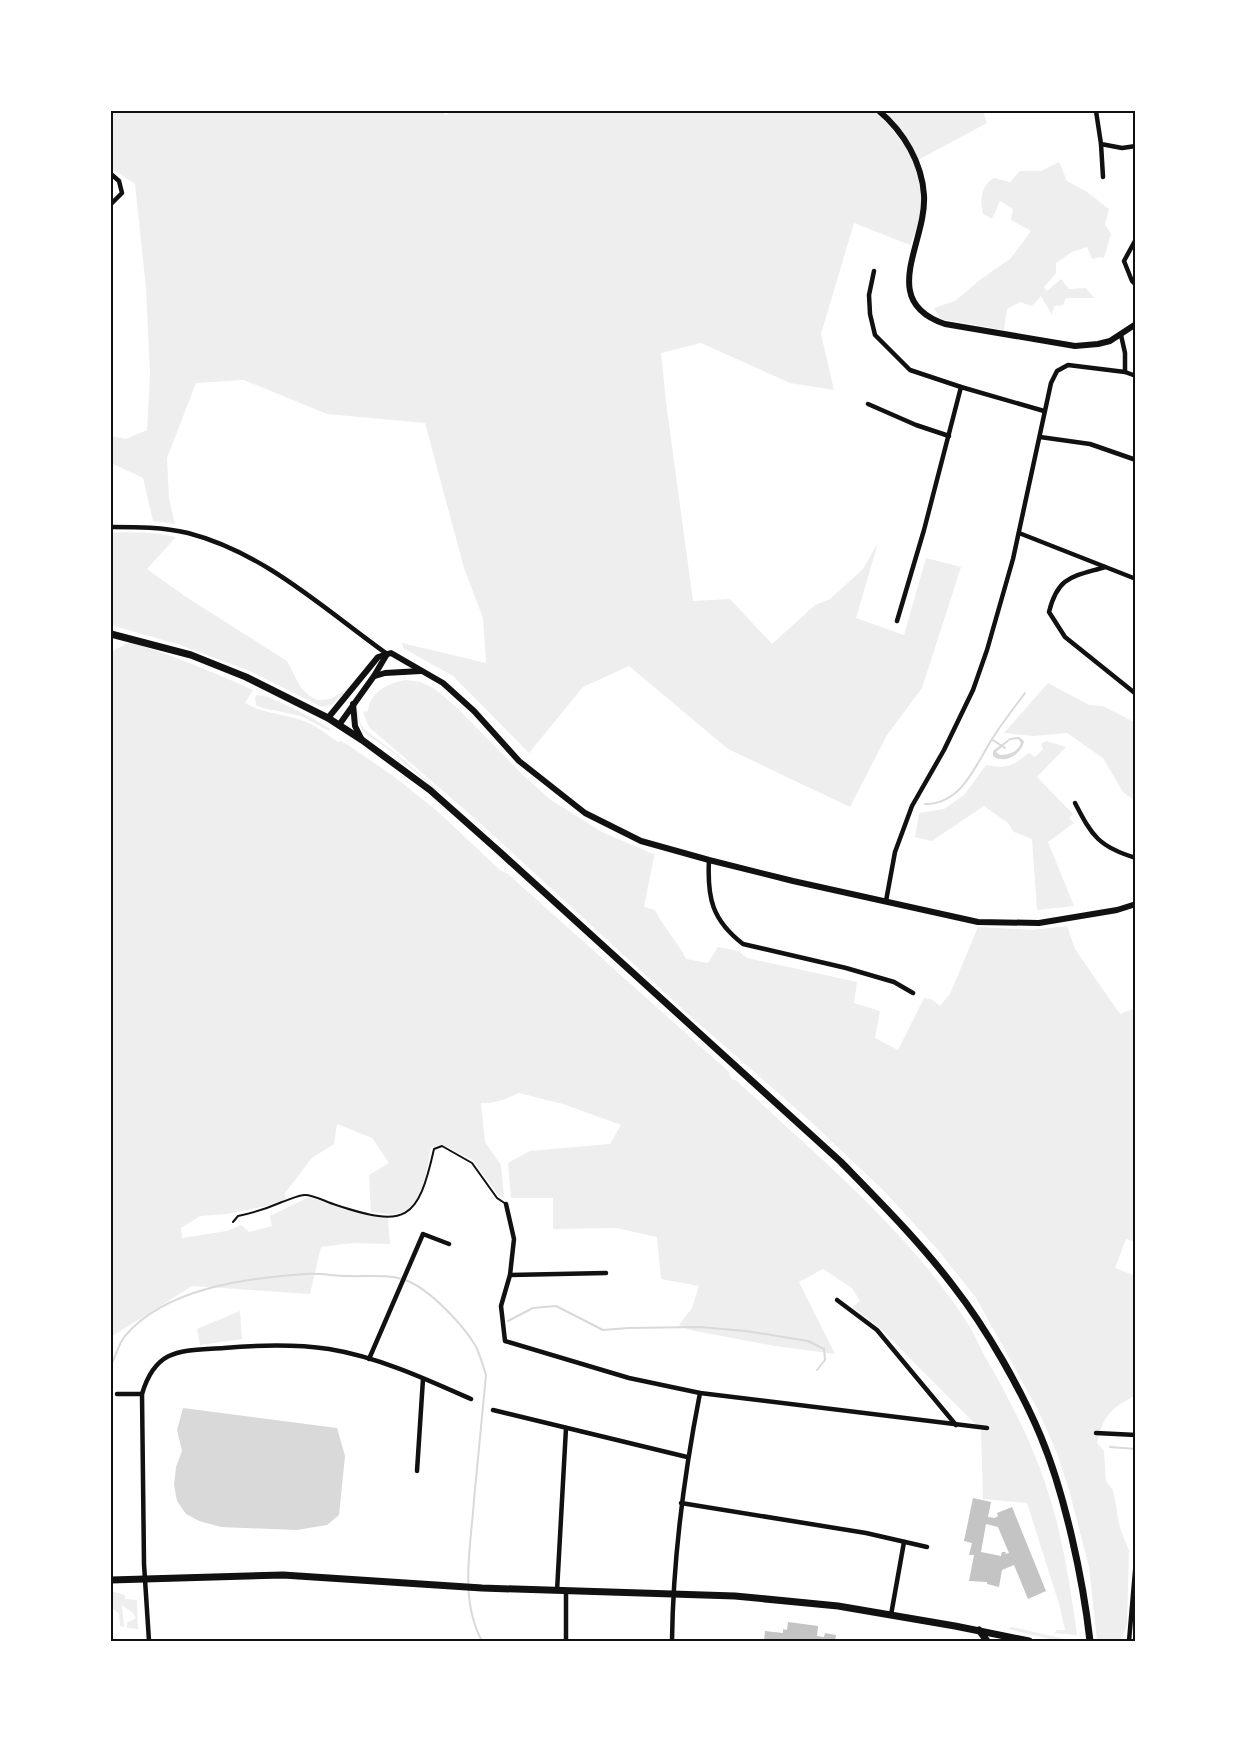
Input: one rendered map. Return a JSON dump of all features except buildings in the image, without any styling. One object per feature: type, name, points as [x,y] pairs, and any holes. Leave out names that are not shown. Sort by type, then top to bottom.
[{"type":"main road","points":[[111,634],[191,655],[246,677],[328,718],[430,790],[841,1162],[883,1205],[942,1272],[990,1341],[1041,1437],[1070,1531],[1090,1641]]},
{"type":"main road","points":[[111,1580],[284,1575],[457,1587],[735,1596],[785,1600],[891,1615],[1029,1641]]},
{"type":"main road","points":[[979,1630],[987,1641]]},
{"type":"street","points":[[879,111],[908,144],[921,174],[924,196],[923,211],[909,278],[911,298],[920,311],[945,324],[1065,346],[1098,344],[1121,335],[1136,324]]},
{"type":"street","points":[[1096,111],[1103,177]]},
{"type":"street","points":[[1101,144],[1122,148],[1136,146]]},
{"type":"street","points":[[111,174],[119,181],[122,192],[111,204]]},
{"type":"street","points":[[1136,239],[1124,261],[1136,285]]},
{"type":"street","points":[[874,271],[869,295],[874,335],[910,370],[1044,411]]},
{"type":"street","points":[[1121,335],[1125,353],[1125,372]]},
{"type":"street","points":[[886,902],[895,852],[912,806],[944,750],[973,690],[999,613],[1053,376],[1062,367],[1076,366],[1125,372],[1136,376]]},
{"type":"street","points":[[897,621],[961,387]]},
{"type":"street","points":[[868,404],[916,425],[949,436]]},
{"type":"street","points":[[1040,438],[1090,444],[1136,460]]},
{"type":"street","points":[[111,527],[156,528],[186,532],[216,541],[247,555],[279,575],[387,654]]},
{"type":"street","points":[[1019,533],[1136,579]]},
{"type":"street","points":[[1105,567],[1061,583],[1054,594],[1049,612],[1065,636],[1136,694]]},
{"type":"street","points":[[339,725],[387,654]]},
{"type":"street","points":[[328,718],[378,657],[387,654],[397,655],[443,683],[474,711],[519,761],[585,813],[641,841],[709,860],[886,902],[978,921],[1039,923],[1117,910],[1136,904]]},
{"type":"street","points":[[374,676],[385,673],[424,671]]},
{"type":"street","points":[[353,704],[355,726],[362,740]]},
{"type":"street","points":[[1075,803],[1101,843],[1136,858]]},
{"type":"street","points":[[709,860],[708,880],[712,908],[731,935],[743,944],[846,968],[894,982],[913,993]]},
{"type":"street","points":[[506,1204],[514,1239],[510,1275],[501,1306],[505,1341],[629,1378],[700,1393],[987,1428]]},
{"type":"street","points":[[369,1359],[423,1234],[449,1244]]},
{"type":"street","points":[[510,1275],[606,1273]]},
{"type":"street","points":[[837,1300],[877,1330],[956,1425]]},
{"type":"street","points":[[149,1641],[144,1578],[142,1394],[146,1380],[159,1361],[184,1350],[262,1345],[331,1349],[369,1359],[471,1399]]},
{"type":"street","points":[[417,1472],[423,1379]]},
{"type":"street","points":[[672,1641],[673,1594],[681,1503],[687,1457],[700,1393]]},
{"type":"street","points":[[117,1394],[142,1394]]},
{"type":"street","points":[[493,1410],[687,1457]]},
{"type":"street","points":[[557,1591],[566,1428]]},
{"type":"street","points":[[1096,1433],[1136,1435]]},
{"type":"street","points":[[681,1503],[848,1529],[927,1546]]},
{"type":"street","points":[[891,1615],[904,1542]]},
{"type":"street","points":[[1129,1641],[1134,1610],[1136,1560]]},
{"type":"street","points":[[566,1591],[566,1641]]},
{"type":"lane","points":[[233,1222],[238,1215],[252,1213],[306,1195],[376,1217],[397,1216],[409,1211],[417,1202],[424,1190],[434,1149],[442,1146],[472,1163],[497,1198],[506,1204]]},
{"type":"shaded area","points":[[111,111],[442,111],[446,115],[452,111],[874,111],[903,143],[916,167],[923,194],[923,209],[910,245],[854,223],[821,334],[834,390],[790,383],[701,343],[661,353],[693,601],[730,599],[772,644],[815,605],[830,599],[863,569],[878,543],[856,618],[904,635],[926,558],[961,567],[922,688],[887,735],[850,807],[728,749],[629,666],[583,687],[529,753],[453,676],[403,648],[402,643],[486,663],[483,618],[464,568],[425,423],[327,414],[244,380],[196,383],[167,458],[169,498],[175,524],[153,521],[143,478],[111,463],[111,436],[126,439],[147,430],[150,375],[146,288],[135,184],[111,168]]},
{"type":"shaded area","points":[[878,111],[983,111],[987,123],[918,160]]},
{"type":"shaded area","points":[[1059,162],[1067,181],[1087,192],[1109,209],[1105,225],[1111,234],[1104,258],[1092,259],[1087,247],[1072,252],[1056,263],[1056,273],[1044,287],[1047,291],[1061,279],[1069,289],[1086,288],[1094,298],[1066,298],[1063,305],[1054,306],[1052,315],[1041,296],[1032,306],[1020,302],[1007,309],[1004,330],[941,319],[934,308],[955,301],[1011,258],[1031,231],[1011,220],[1013,209],[1000,201],[992,219],[983,214],[981,198],[986,185],[994,178],[1010,182],[1020,171],[1041,171]]},
{"type":"shaded area","points":[[111,533],[155,533],[176,537],[147,569],[186,597],[287,661],[301,688],[311,697],[317,700],[331,699],[351,686],[333,704],[322,707],[250,671],[180,645],[111,625]]},
{"type":"shaded area","points":[[130,642],[183,660],[253,690],[245,703],[311,724],[338,742],[341,741],[348,745],[392,775],[436,810],[500,870],[508,874],[729,1072],[731,1079],[737,1081],[799,1138],[890,1226],[918,1257],[968,1324],[1026,1435],[1051,1500],[1057,1523],[1077,1635],[1054,1633],[1057,1630],[1065,1630],[1060,1607],[1027,1503],[983,1499],[981,1430],[879,1327],[852,1307],[860,1301],[852,1288],[823,1269],[799,1282],[835,1354],[775,1346],[690,1330],[679,1325],[692,1308],[699,1286],[661,1279],[657,1237],[616,1228],[553,1229],[553,1198],[511,1198],[508,1163],[530,1151],[610,1144],[621,1125],[563,1104],[519,1093],[496,1102],[481,1103],[485,1142],[501,1165],[504,1198],[498,1195],[473,1160],[443,1145],[431,1148],[418,1197],[405,1211],[395,1214],[371,1212],[369,1175],[389,1163],[372,1138],[337,1124],[334,1144],[312,1158],[285,1193],[286,1199],[266,1206],[227,1214],[200,1216],[181,1228],[182,1238],[227,1231],[241,1225],[249,1232],[272,1226],[270,1216],[309,1197],[342,1208],[388,1218],[390,1244],[352,1243],[321,1247],[310,1294],[192,1286],[111,1337],[111,652]]},
{"type":"shaded area","points":[[406,680],[421,682],[435,689],[551,800],[602,832],[653,854],[655,852],[644,907],[655,910],[686,959],[708,963],[718,947],[738,951],[747,958],[857,982],[854,1003],[880,1011],[875,1038],[898,1050],[924,998],[931,999],[940,1006],[950,994],[978,927],[1032,930],[1067,926],[1075,949],[1120,1014],[1136,1008],[1136,1242],[1126,1239],[1115,1268],[1136,1276],[1136,1395],[1109,1413],[1102,1425],[1097,1443],[1104,1451],[1106,1481],[1113,1490],[1120,1528],[1129,1551],[1127,1625],[1121,1641],[1097,1641],[1089,1567],[1057,1453],[1038,1410],[976,1298],[938,1250],[884,1191],[810,1121],[687,1013],[480,823],[369,727],[363,712],[368,711],[372,698],[381,689]]},
{"type":"shaded area","points":[[1048,683],[1089,705],[1103,706],[1136,723],[1136,802],[1123,792],[1103,758],[1067,733],[1034,736],[1004,733]]},
{"type":"shaded area","points":[[254,691],[307,716],[330,729],[329,731],[301,716],[256,705],[257,695],[266,697]]},
{"type":"shaded area","points":[[357,707],[364,729],[393,751],[436,790],[392,752],[362,731],[357,714]]},
{"type":"shaded area","points":[[1019,737],[1024,741],[1020,750],[1007,759],[993,756],[993,751],[1010,738]],"holes":[[[1018,739],[1021,743],[1015,751],[1010,753],[1000,755],[996,752],[1010,740]]]},
{"type":"shaded area","points":[[1046,741],[1066,747],[1037,777],[1073,814],[1069,818],[1074,823],[1048,842],[1074,906],[1037,910],[1032,839],[1014,832],[1008,823],[984,806],[932,841],[915,837],[919,813],[944,809],[964,795],[986,765],[1000,767],[1010,765],[1029,753],[1035,757],[1043,749],[1041,744]]},
{"type":"shaded area","points":[[240,1311],[242,1339],[200,1345],[197,1329]]},
{"type":"shaded area","points":[[183,1408],[337,1428],[345,1456],[339,1515],[327,1525],[297,1530],[221,1527],[199,1521],[186,1514],[177,1501],[174,1485],[176,1467],[182,1451],[177,1430]]},
{"type":"shaded area","points":[[111,1591],[125,1595],[125,1599],[137,1600],[138,1629],[127,1628],[127,1623],[136,1618],[122,1605],[124,1627],[120,1626],[119,1614],[111,1607]]},
{"type":"shaded area","points":[[1012,1627],[1074,1641],[1058,1641],[1008,1629]]},
{"type":"waterway","points":[[925,804],[949,798],[958,791],[1025,693]]},
{"type":"waterway","points":[[993,740],[1005,748]]},
{"type":"waterway","points":[[111,1365],[125,1336],[142,1320],[184,1296],[208,1288],[258,1279],[316,1274],[388,1276],[403,1279],[428,1293],[470,1337],[486,1375],[468,1572],[471,1608],[482,1641]]},
{"type":"waterway","points":[[508,1321],[533,1308],[556,1306],[603,1330],[700,1327],[746,1331],[808,1341],[824,1349],[825,1360],[817,1370]]},
{"type":"waterway","points":[[1110,1447],[1136,1449]]}]
